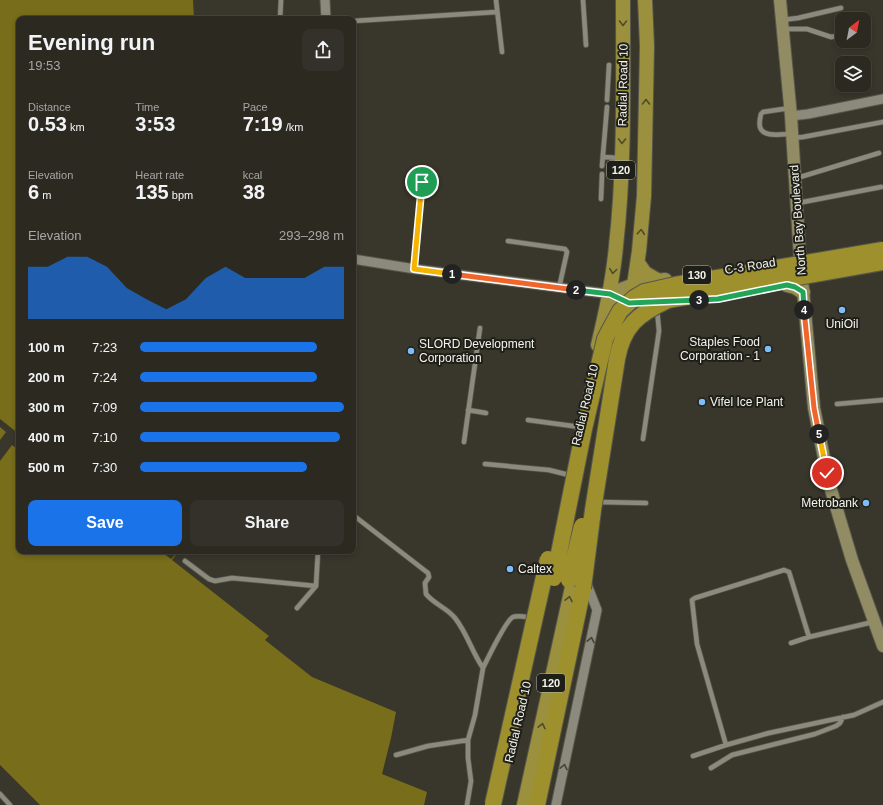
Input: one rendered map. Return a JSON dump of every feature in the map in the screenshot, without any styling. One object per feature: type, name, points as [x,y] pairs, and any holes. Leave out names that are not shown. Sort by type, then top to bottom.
[{"type":"highway","name":"Radial Road 10","points":[[495,805],[541,618],[568,475],[582,428],[610,294],[616,247],[622,158],[623,0]]},
{"type":"highway","name":"Radial Road 10","points":[[524,805],[578,560],[616,345],[634,285],[638,263],[644,196],[647,46],[646,0]]},
{"type":"highway","points":[[495,805],[560,505],[605,339],[617,316],[634,298],[644,292],[675,285],[883,250]]},
{"type":"highway","points":[[537,805],[583,588],[604,433],[618,353],[622,338],[632,322],[650,309],[668,300],[883,262]]},
{"type":"highway","points":[[638,263],[645,273],[659,281]]},
{"type":"highway","points":[[619,335],[640,310],[655,301]]},
{"type":"highway","points":[[582,428],[562,579],[604,433]]},
{"type":"highway","points":[[554,554],[578,560]]},
{"type":"main road","name":"North Bay Boulevard","points":[[780,0],[791,112],[800,258],[814,408],[829,483],[852,560],[883,646]]},
{"type":"main road","name":"C-3 Road","points":[[610,294],[634,285],[883,244]]},
{"type":"main road","points":[[803,287],[883,266]]},
{"type":"main road","name":"C-3 Road","points":[[610,294],[629,303],[718,299],[787,285],[803,287]]},
{"type":"street","points":[[325,0],[326,16]]},
{"type":"street","points":[[791,112],[808,114],[883,98]]},
{"type":"street","points":[[356,259],[414,269],[610,294]]},
{"type":"street","points":[[556,805],[597,610],[578,560]]},
{"type":"lane","points":[[280,16],[281,0]]},
{"type":"lane","points":[[496,0],[502,52]]},
{"type":"lane","points":[[583,0],[586,45]]},
{"type":"lane","points":[[782,24],[798,18],[841,8]]},
{"type":"lane","points":[[356,21],[497,12]]},
{"type":"lane","points":[[782,24],[807,29],[831,37],[835,36]]},
{"type":"lane","points":[[607,100],[609,65]]},
{"type":"lane","points":[[602,166],[607,107]]},
{"type":"lane","points":[[791,112],[763,112],[761,114],[759,126],[763,132],[767,134],[803,137],[883,122]]},
{"type":"lane","points":[[795,179],[879,153]]},
{"type":"lane","points":[[603,157],[622,158]]},
{"type":"lane","points":[[601,199],[602,174]]},
{"type":"lane","points":[[414,269],[422,182]]},
{"type":"lane","points":[[796,203],[881,187]]},
{"type":"lane","points":[[508,241],[566,249],[568,252],[558,288]]},
{"type":"lane","points":[[643,439],[659,331],[655,301]]},
{"type":"lane","points":[[464,442],[480,328]]},
{"type":"lane","points":[[837,404],[883,400]]},
{"type":"lane","points":[[468,410],[486,413]]},
{"type":"lane","points":[[528,420],[582,428]]},
{"type":"lane","points":[[485,464],[548,470],[568,475]]},
{"type":"lane","points":[[588,501],[646,503]]},
{"type":"lane","points":[[356,517],[428,573],[429,577],[425,583],[426,594],[454,617],[483,668]]},
{"type":"lane","points":[[297,608],[316,586],[318,554]]},
{"type":"lane","points":[[185,561],[209,579],[215,581],[232,578],[316,586]]},
{"type":"lane","points":[[726,745],[697,644],[692,600],[784,570],[789,572],[809,637]]},
{"type":"lane","points":[[467,805],[471,781],[468,758],[468,740],[475,715],[483,668],[504,626],[510,618],[515,616],[541,618]]},
{"type":"lane","points":[[791,643],[874,621]]},
{"type":"lane","points":[[693,756],[769,733],[854,715],[883,702]]},
{"type":"lane","points":[[711,768],[732,756],[815,734],[836,726],[844,717]]},
{"type":"lane","points":[[396,755],[428,746],[468,740]]},
{"type":"lane","points":[[0,794],[10,805]]},
{"type":"shaded area","points":[[0,0],[193,0],[194,16],[16,16],[16,554],[177,554],[172,560],[269,636],[265,640],[312,677],[396,712],[382,774],[427,792],[424,805],[40,805],[0,765]]},
{"type":"pier","points":[[0,419],[16,432],[16,448],[12,445],[0,461],[0,440],[6,432],[0,427]]},
{"type":"pier","points":[[164,554],[176,554],[171,559]]},
{"type":"place","name":"UniOil","points":[[842,310]]},
{"type":"place","name":"Staples Food Corporation - 1","points":[[768,349]]},
{"type":"place","name":"SLORD Development Corporation","points":[[411,351]]},
{"type":"place","name":"Vifel Ice Plant","points":[[702,402]]},
{"type":"place","name":"Metrobank","points":[[866,503]]},
{"type":"place","name":"Caltex","points":[[510,569]]},
{"type":"route","points":[[422,182],[414,269],[610,294],[629,303],[718,299],[787,285],[795,287],[803,292],[814,408],[827,473]]}]
